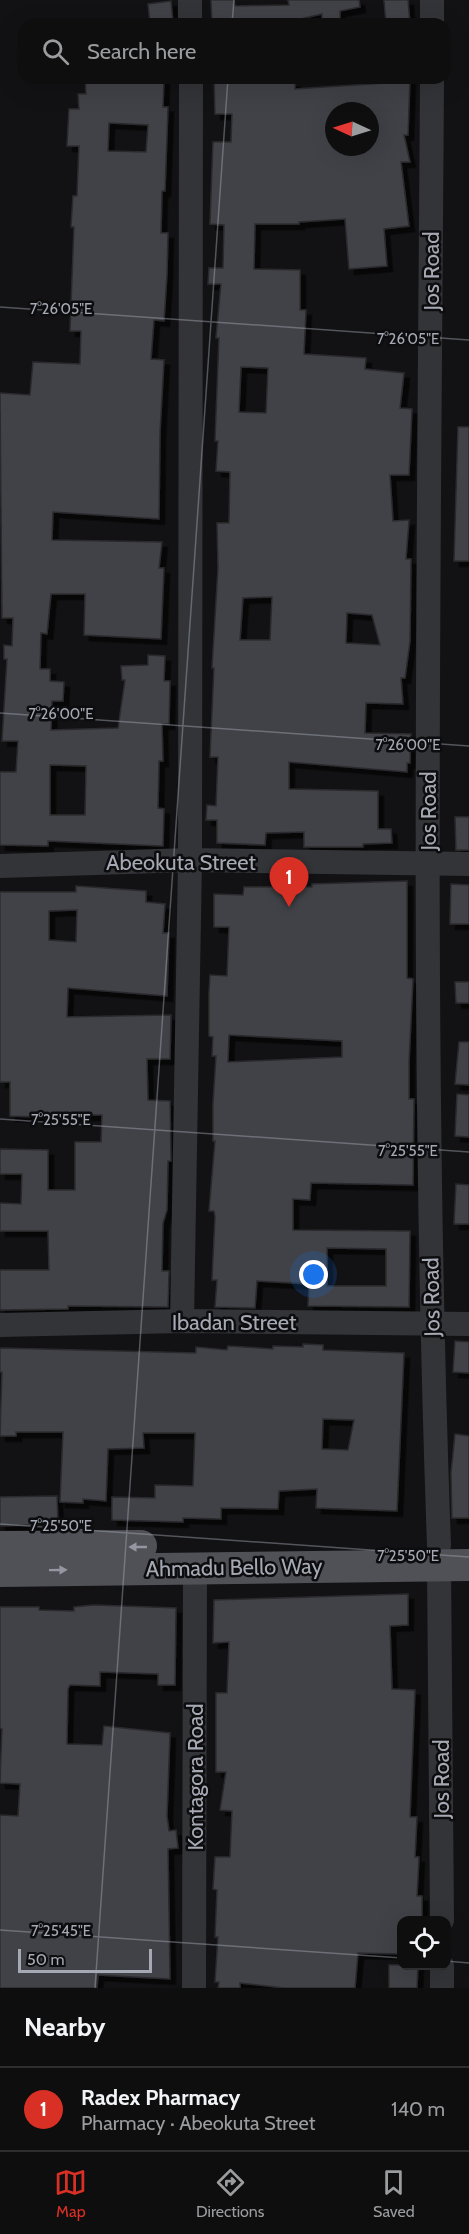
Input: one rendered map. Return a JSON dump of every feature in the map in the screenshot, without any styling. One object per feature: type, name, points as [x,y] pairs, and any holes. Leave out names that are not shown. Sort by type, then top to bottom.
[{"type":"main road","name":"Ahmadu Bello Way","points":[[0,1547],[454,1555]]},
{"type":"main road","name":"Ahmadu Bello Way","points":[[0,1571],[195,1567],[454,1555]]},
{"type":"street","points":[[190,0],[190,18]]},
{"type":"street","points":[[432,0],[432,18]]},
{"type":"street","points":[[182,1321],[190,860],[191,84]]},
{"type":"street","name":"Jos Road","points":[[432,84],[428,865],[431,1324],[454,1555],[442,1916]]},
{"type":"street","name":"Abeokuta Street","points":[[0,866],[190,860],[469,864]]},
{"type":"street","name":"Ibadan Street","points":[[0,1325],[182,1321],[469,1324]]},
{"type":"street","name":"Kontagora Road","points":[[194,1988],[195,1567]]},
{"type":"street","points":[[442,1970],[442,1988]]},
{"type":"building","points":[[211,0],[234,0],[235,6],[289,5],[288,0],[359,0],[360,7],[340,11],[340,18],[322,18],[322,14],[305,18],[212,18]]},
{"type":"building","points":[[384,0],[408,0],[410,18],[386,18]]},
{"type":"building","points":[[171,1],[173,18],[149,18],[148,4]]},
{"type":"building","points":[[85,84],[164,84],[163,107],[168,107],[161,233],[168,233],[167,274],[164,321],[154,320],[151,359],[164,360],[159,519],[53,512],[52,540],[162,542],[159,568],[164,568],[161,639],[84,635],[85,594],[51,594],[47,634],[41,633],[40,669],[50,669],[50,681],[64,682],[63,701],[52,701],[51,730],[118,728],[125,680],[122,680],[121,666],[148,665],[148,655],[165,656],[164,681],[170,681],[169,724],[162,724],[163,761],[159,761],[158,808],[164,809],[163,846],[48,841],[48,846],[0,845],[0,772],[16,772],[18,741],[2,741],[7,659],[4,659],[4,645],[12,646],[13,618],[2,618],[0,393],[30,395],[33,362],[80,364],[81,331],[70,331],[74,227],[71,227],[73,196],[77,196],[79,146],[67,146],[69,109],[79,109],[78,94],[86,94]],"holes":[[[109,123],[148,125],[146,152],[108,151]],[[50,765],[86,766],[85,815],[50,815]]]},
{"type":"building","points":[[214,84],[295,84],[295,89],[410,84],[408,135],[404,135],[410,162],[401,162],[409,226],[384,229],[387,266],[349,269],[345,219],[299,222],[299,224],[255,224],[254,269],[300,270],[300,310],[306,310],[304,354],[366,358],[365,369],[404,373],[400,408],[412,409],[409,475],[390,475],[393,521],[409,520],[406,559],[411,559],[410,641],[405,678],[401,678],[403,704],[366,703],[365,733],[411,734],[410,763],[407,763],[407,772],[289,762],[289,789],[378,791],[378,829],[391,829],[392,843],[363,844],[363,847],[304,847],[304,832],[266,833],[265,845],[217,843],[217,820],[206,820],[207,805],[216,806],[218,757],[210,757],[218,568],[217,523],[229,523],[230,472],[216,471],[219,338],[216,338],[221,284],[208,284],[209,268],[223,268],[224,225],[210,224],[213,142],[231,142],[232,114],[215,114]],"holes":[[[241,367],[268,368],[266,413],[239,412]],[[272,597],[270,640],[240,640],[243,598]],[[347,613],[372,615],[380,645],[346,643]]]},
{"type":"building","points":[[458,427],[469,427],[469,561],[454,561]]},
{"type":"building","points":[[455,817],[469,817],[469,850],[456,850]]},
{"type":"building","points":[[407,881],[407,978],[413,979],[409,1099],[414,1099],[413,1185],[311,1183],[310,1200],[293,1199],[293,1230],[410,1231],[409,1307],[308,1306],[309,1284],[257,1281],[255,1308],[215,1307],[217,1280],[212,1280],[215,1217],[214,1211],[209,1211],[215,1141],[213,1141],[213,1104],[216,1056],[212,1056],[213,1037],[209,1036],[209,993],[210,975],[227,976],[229,927],[214,927],[214,894],[243,895],[244,887],[312,887],[312,884]],"holes":[[[229,1035],[342,1041],[342,1057],[228,1062]],[[327,1248],[386,1249],[386,1286],[327,1286]]]},
{"type":"building","points":[[451,884],[469,885],[469,924],[450,924]]},
{"type":"building","points":[[76,886],[146,891],[146,902],[165,904],[163,933],[169,933],[167,996],[68,988],[67,1017],[171,1015],[170,1059],[147,1059],[148,1100],[170,1101],[171,1161],[168,1161],[162,1271],[169,1271],[168,1307],[68,1306],[68,1309],[0,1310],[0,1270],[49,1270],[48,1231],[0,1231],[0,1203],[21,1204],[22,1174],[0,1174],[0,1149],[48,1150],[48,1190],[75,1190],[75,1142],[101,1142],[102,1115],[66,1115],[65,1118],[10,1116],[10,1082],[0,1082],[0,892],[76,892]],"holes":[[[77,910],[76,942],[49,940],[49,911]]]},
{"type":"building","points":[[455,982],[469,982],[469,1003],[456,1003]]},
{"type":"building","points":[[459,1042],[469,1042],[469,1085],[455,1084]]},
{"type":"building","points":[[457,1094],[469,1095],[469,1137],[455,1136]]},
{"type":"building","points":[[456,1184],[469,1185],[469,1224],[454,1224]]},
{"type":"building","points":[[455,1341],[469,1342],[469,1373],[453,1372]]},
{"type":"building","points":[[303,1344],[323,1345],[323,1350],[404,1353],[397,1511],[316,1508],[317,1489],[279,1491],[278,1509],[221,1508],[221,1519],[183,1518],[183,1522],[112,1520],[112,1497],[155,1498],[155,1485],[193,1486],[195,1433],[143,1433],[144,1448],[108,1449],[106,1501],[83,1499],[83,1503],[60,1502],[63,1432],[16,1432],[16,1436],[0,1436],[2,1372],[0,1372],[0,1348],[196,1353],[196,1347],[227,1350],[228,1346],[273,1349],[273,1346],[303,1347]],"holes":[[[323,1419],[354,1420],[348,1450],[322,1449]]]},
{"type":"building","points":[[455,1434],[469,1436],[469,1518],[452,1518],[451,1473]]},
{"type":"building","points":[[57,1496],[58,1524],[0,1526],[0,1497]]},
{"type":"building","points":[[408,1594],[408,1625],[390,1626],[392,1689],[415,1690],[410,1817],[417,1817],[415,1857],[419,1857],[417,1896],[422,1896],[422,1916],[397,1916],[397,1954],[358,1953],[355,1988],[284,1988],[240,1983],[240,1988],[218,1988],[219,1982],[215,1982],[218,1937],[215,1937],[217,1890],[213,1889],[215,1857],[230,1857],[232,1811],[220,1810],[226,1772],[216,1772],[216,1693],[227,1693],[229,1642],[213,1643],[214,1600]]},
{"type":"building","points":[[94,1605],[176,1608],[175,1685],[158,1685],[158,1674],[100,1672],[100,1686],[70,1685],[67,1744],[102,1745],[104,1726],[170,1733],[167,1816],[169,1831],[176,1830],[178,1848],[168,1849],[170,1979],[98,1975],[97,1988],[0,1988],[0,1815],[18,1816],[20,1784],[0,1783],[2,1729],[0,1728],[0,1607],[39,1607],[39,1610],[74,1611],[74,1607]]},
{"type":"building","points":[[389,1965],[397,1965],[397,1970],[418,1970],[417,1988],[389,1988]]},
{"type":"place","name":"Radex Pharmacy","points":[[289,907]]}]
